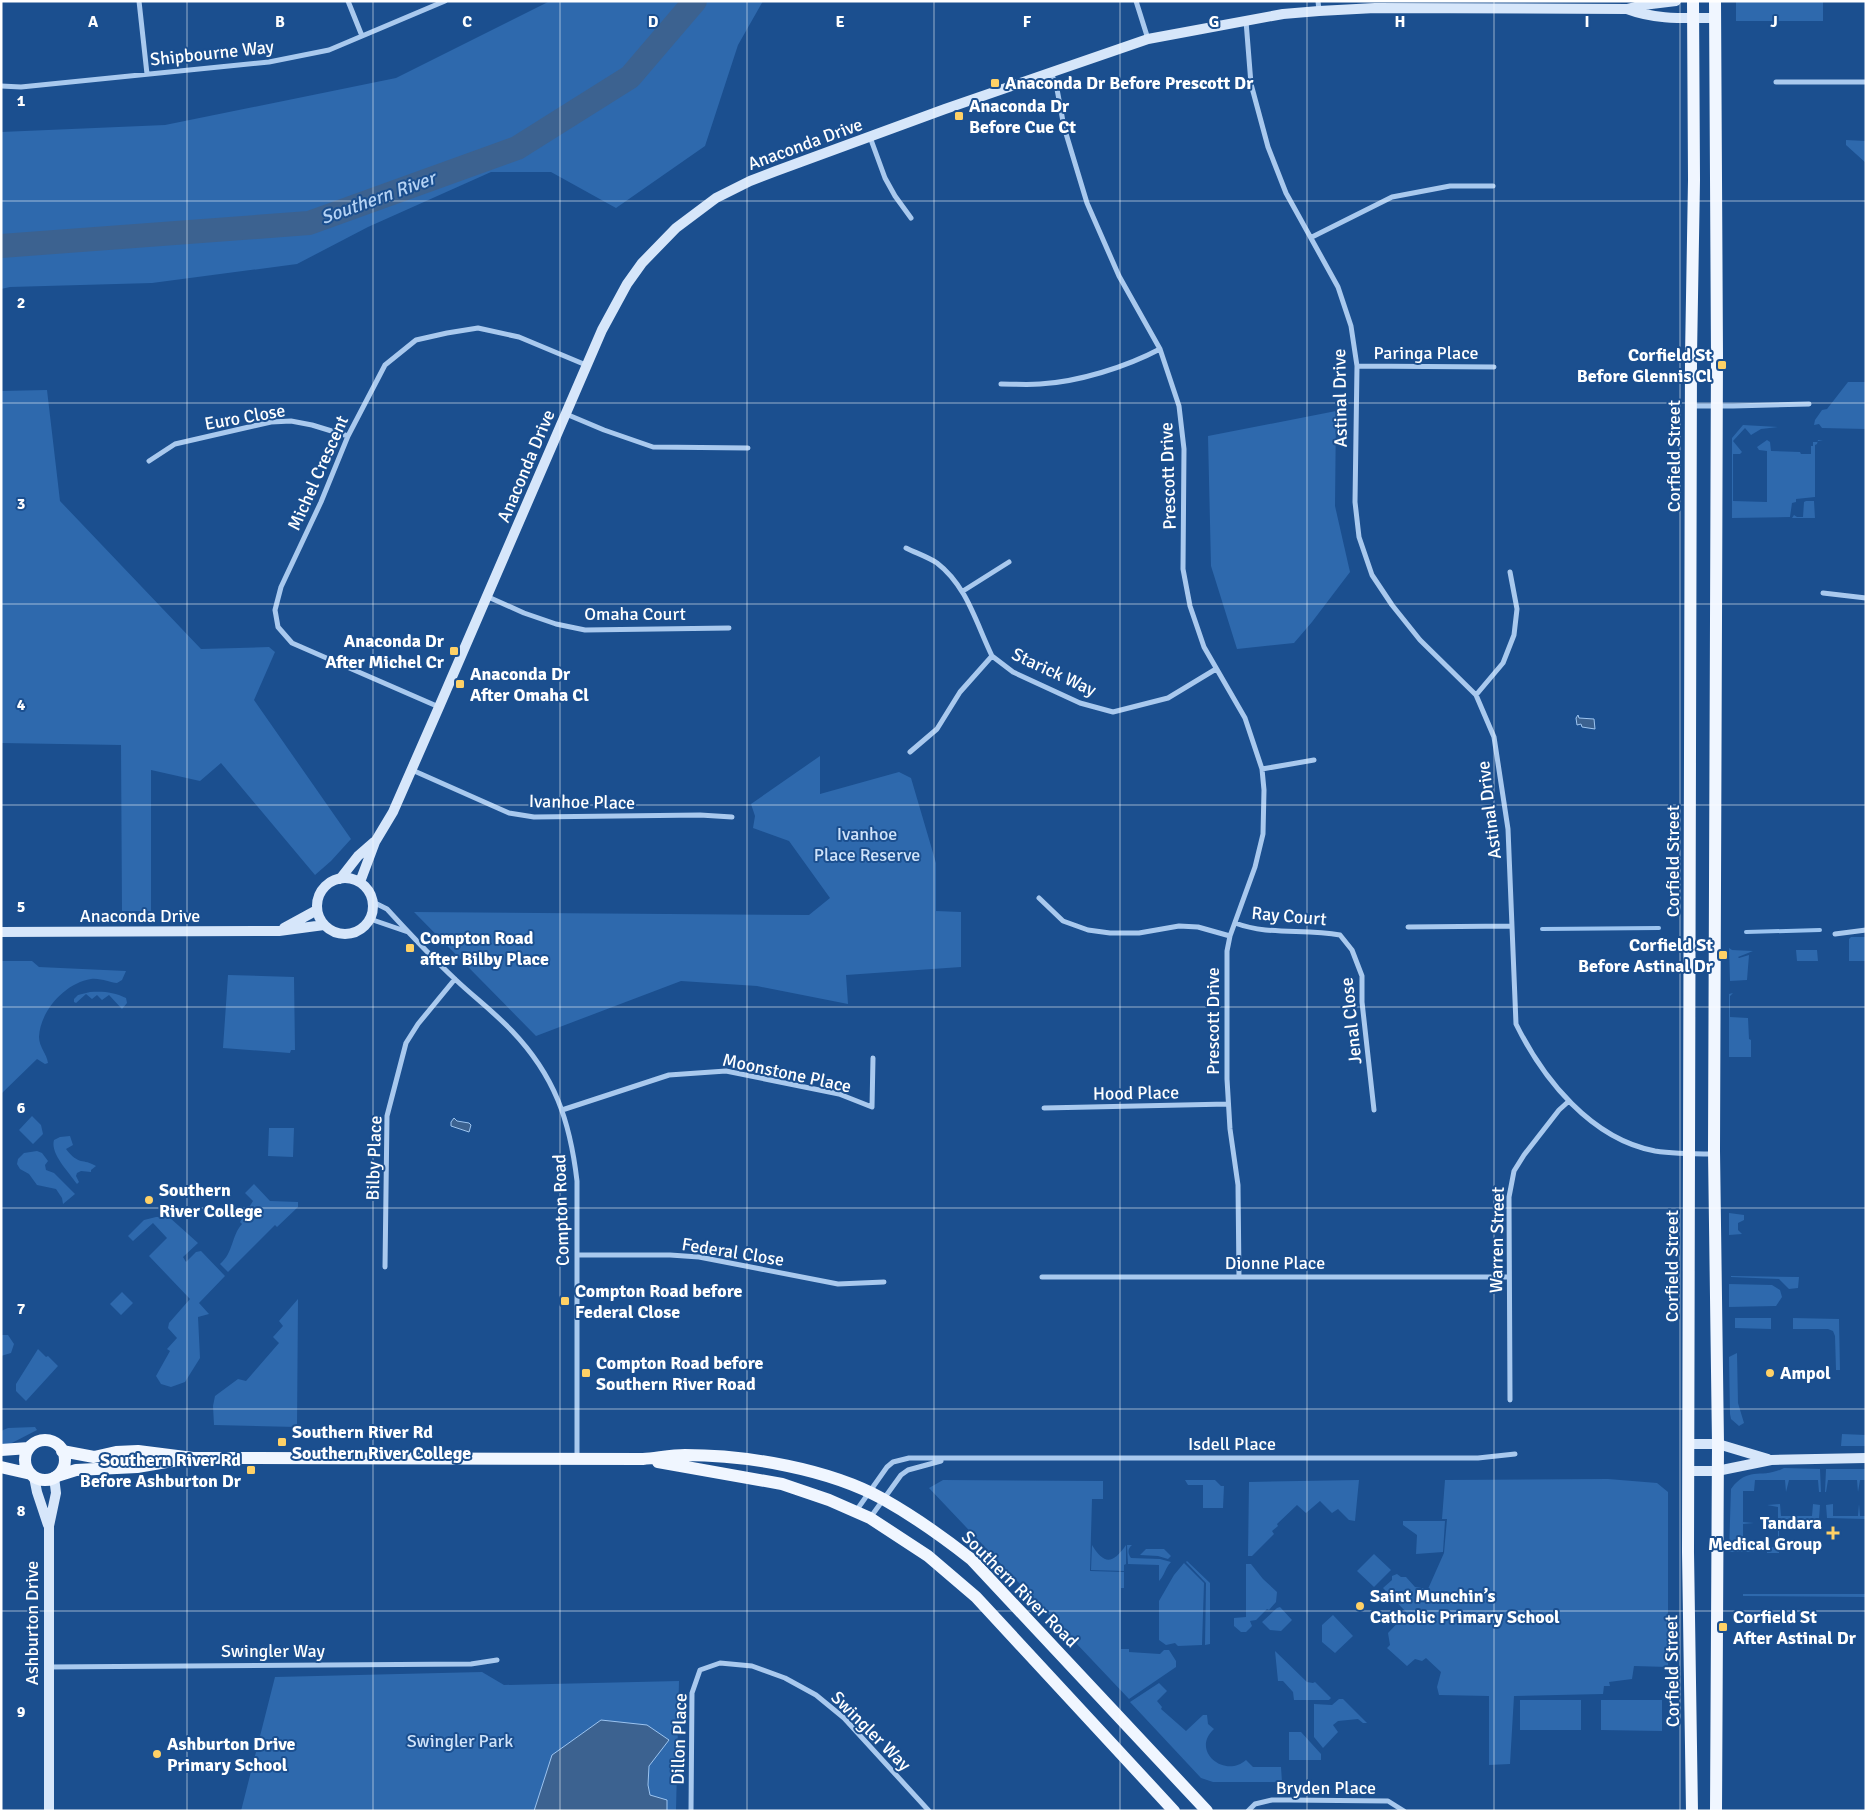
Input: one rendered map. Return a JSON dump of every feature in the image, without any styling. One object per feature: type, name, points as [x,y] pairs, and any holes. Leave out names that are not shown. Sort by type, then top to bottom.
[{"type":"main road","name":"Anaconda Drive","points":[[1628,9],[1643,4],[1676,1]]},
{"type":"main road","name":"Corfield Street","points":[[1692,1811],[1688,1611],[1688,1444],[1694,180],[1693,1]]},
{"type":"main road","points":[[1715,1],[1714,1154],[1718,1444],[1715,1616],[1716,1811]]},
{"type":"main road","name":"Anaconda Drive","points":[[360,882],[375,842],[393,812],[412,770],[602,330],[628,284],[642,264],[676,228],[716,198],[741,186],[870,138],[1148,39],[1318,6],[1375,8],[1500,4],[1628,9],[1640,14],[1666,18],[1715,18]]},
{"type":"main road","name":"Anaconda Drive","points":[[279,931],[317,910],[320,894],[325,886],[340,879],[358,856],[375,842]]},
{"type":"main road","points":[[340,879],[347,878],[360,882],[370,895],[373,902],[373,911],[370,919]]},
{"type":"main road","points":[[317,910],[324,925]]},
{"type":"main road","name":"Anaconda Drive","points":[[1,932],[279,931],[324,925],[340,934],[348,934],[357,932],[370,919]]},
{"type":"main road","points":[[1,1467],[44,1480],[56,1477],[64,1462],[62,1451],[54,1443],[38,1441],[29,1448],[26,1453],[25,1464],[33,1476]]},
{"type":"main road","points":[[1688,1444],[1718,1444],[1771,1460]]},
{"type":"main road","points":[[1,1450],[29,1448]]},
{"type":"main road","name":"Southern River Road","points":[[62,1451],[94,1456],[116,1452],[138,1452],[193,1458],[644,1459],[685,1455],[766,1462],[807,1470],[883,1499],[937,1532],[971,1559],[1206,1811]]},
{"type":"main road","name":"Southern River Road","points":[[56,1477],[76,1470],[138,1467],[193,1458]]},
{"type":"main road","points":[[1688,1471],[1718,1471],[1771,1460],[1866,1458]]},
{"type":"main road","name":"Southern River Road","points":[[644,1459],[782,1484],[829,1500],[870,1518],[928,1556],[976,1597],[1174,1811]]},
{"type":"main road","name":"Ashburton Drive","points":[[33,1476],[49,1526]]},
{"type":"main road","name":"Ashburton Drive","points":[[48,1811],[49,1526],[56,1493],[56,1477]]},
{"type":"street","points":[[139,1],[147,74]]},
{"type":"street","points":[[348,1],[362,36]]},
{"type":"street","name":"Shipbourne Way","points":[[1,86],[21,87],[269,62],[329,50],[446,1]]},
{"type":"street","points":[[1136,1],[1148,39]]},
{"type":"street","name":"Astinal Drive","points":[[1246,20],[1251,84],[1268,147],[1286,193],[1338,287],[1351,326],[1357,366],[1355,502],[1359,538],[1372,575],[1392,605],[1420,640],[1476,695],[1494,737],[1507,820],[1516,1024],[1529,1050],[1569,1101],[1595,1124],[1624,1141],[1655,1151],[1714,1154]]},
{"type":"street","name":"Prescott Drive","points":[[1051,72],[1057,89],[1064,127],[1087,203],[1119,276],[1160,349],[1179,406],[1184,458],[1184,569],[1190,606],[1204,647],[1245,718],[1262,769],[1264,790],[1263,834],[1255,867],[1230,936],[1226,966],[1228,1104],[1240,1210],[1239,1277]]},
{"type":"street","points":[[1776,82],[1866,82]]},
{"type":"street","points":[[870,138],[894,196],[911,218]]},
{"type":"street","points":[[1312,237],[1392,198],[1450,186],[1493,186]]},
{"type":"street","name":"Michel Crescent","points":[[439,707],[292,644],[278,627],[275,610],[281,587],[321,502],[348,436],[385,365],[416,340],[478,328],[519,337],[586,366]]},
{"type":"street","points":[[1001,384],[1042,384],[1080,378],[1134,361],[1160,349]]},
{"type":"street","name":"Paringa Place","points":[[1357,366],[1494,367]]},
{"type":"street","points":[[1692,406],[1809,404]]},
{"type":"street","points":[[566,414],[652,447],[748,448]]},
{"type":"street","name":"Euro Close","points":[[149,461],[175,444],[271,422],[291,421],[348,436]]},
{"type":"street","name":"Starick Way","points":[[906,548],[936,562],[951,575],[963,591],[992,656],[1012,672],[1080,703],[1113,712],[1168,698],[1216,669]]},
{"type":"street","points":[[963,591],[1009,562]]},
{"type":"street","points":[[1476,695],[1503,663],[1514,635],[1517,609],[1510,572]]},
{"type":"street","points":[[1822,593],[1866,598]]},
{"type":"street","name":"Omaha Court","points":[[486,596],[524,613],[556,624],[585,630],[729,628]]},
{"type":"street","name":"Starick Way","points":[[910,752],[937,729],[960,692],[992,656]]},
{"type":"street","points":[[1262,769],[1314,760]]},
{"type":"street","name":"Ivanhoe Place","points":[[412,770],[509,813],[534,817],[732,817]]},
{"type":"street","points":[[1039,898],[1063,921],[1088,930],[1110,933],[1139,933],[1179,926],[1198,927],[1230,936]]},
{"type":"street","name":"Compton Road","points":[[373,902],[387,909],[455,979],[506,1024],[545,1072],[562,1110],[573,1146],[577,1182],[577,1458]]},
{"type":"street","name":"Compton Road","points":[[370,919],[409,932]]},
{"type":"street","name":"Ray Court","points":[[1235,924],[1255,930],[1320,931],[1340,935]]},
{"type":"street","points":[[1408,927],[1444,925],[1511,926]]},
{"type":"street","points":[[1835,934],[1866,930]]},
{"type":"street","name":"Jenal Close","points":[[1340,935],[1352,950],[1362,976],[1362,1002],[1374,1110]]},
{"type":"street","name":"Bilby Place","points":[[385,1268],[387,1116],[406,1043],[418,1024],[455,979]]},
{"type":"street","name":"Moonstone Place","points":[[562,1110],[669,1075],[726,1071],[839,1094],[872,1107],[873,1058]]},
{"type":"street","name":"Warren Street","points":[[1510,1400],[1510,1197],[1514,1171],[1528,1148],[1569,1101]]},
{"type":"street","name":"Hood Place","points":[[1044,1108],[1228,1104]]},
{"type":"street","name":"Federal Close","points":[[577,1255],[670,1255],[699,1257],[838,1284],[884,1282]]},
{"type":"street","name":"Dionne Place","points":[[1042,1277],[1509,1277]]},
{"type":"street","name":"Isdell Place","points":[[855,1511],[886,1467],[893,1462],[910,1458],[1478,1458],[1515,1454]]},
{"type":"street","name":"Isdell Place","points":[[870,1518],[895,1481],[908,1470],[949,1458]]},
{"type":"street","name":"Swingler Way","points":[[48,1666],[471,1664],[497,1660]]},
{"type":"street","name":"Swingler Way","points":[[700,1670],[720,1663],[752,1666],[785,1678],[816,1695],[844,1718],[930,1811]]},
{"type":"street","name":"Dillon Place","points":[[692,1811],[692,1693],[700,1670]]},
{"type":"street","name":"Bryden Place","points":[[1248,1811],[1255,1804],[1272,1800],[1388,1801],[1404,1811]]},
{"type":"green space","points":[[550,1],[763,1],[738,45],[705,146],[616,208],[551,172],[491,172],[368,227],[297,264],[152,283],[10,287],[1,289],[1,132],[165,125],[396,78]]},
{"type":"green space","points":[[1736,1],[1823,1],[1823,21],[1736,21]]},
{"type":"green space","points":[[1846,140],[1866,141],[1866,163],[1846,145]]},
{"type":"green space","points":[[1848,382],[1866,382],[1866,429],[1822,428],[1819,424],[1814,425],[1822,410],[1827,409]]},
{"type":"green space","points":[[47,390],[60,501],[201,649],[269,647],[275,652],[254,700],[351,839],[315,875],[221,763],[200,781],[151,770],[151,911],[122,911],[121,745],[1,743],[1,391]]},
{"type":"green space","points":[[1336,411],[1335,506],[1350,572],[1294,643],[1237,649],[1211,566],[1208,436]]},
{"type":"green space","points":[[1743,425],[1778,427],[1761,429],[1751,435],[1745,428],[1733,441],[1742,452],[1740,454],[1733,454],[1733,501],[1767,502],[1767,451],[1759,450],[1757,447],[1767,440],[1770,442],[1771,451],[1811,454],[1813,442],[1818,441],[1815,445],[1815,497],[1796,499],[1796,502],[1792,503],[1790,517],[1732,518],[1732,438]]},
{"type":"green space","points":[[1814,501],[1815,518],[1792,518],[1794,515],[1803,517],[1804,502]]},
{"type":"green space","name":"Ivanhoe Place Reserve","points":[[820,756],[820,794],[899,772],[911,778],[936,863],[936,911],[961,912],[961,967],[846,975],[848,1004],[757,986],[681,981],[536,1036],[414,912],[809,915],[830,898],[789,841],[753,828],[755,816],[751,804]]},
{"type":"green space","points":[[1851,937],[1866,937],[1866,961],[1849,961],[1849,939]]},
{"type":"green space","points":[[1729,948],[1732,950],[1753,951],[1738,957],[1749,955],[1747,980],[1730,981]]},
{"type":"green space","points":[[1796,950],[1817,950],[1818,961],[1797,961]]},
{"type":"green space","points":[[1,961],[32,961],[39,967],[126,971],[122,980],[117,983],[91,979],[72,986],[63,992],[49,1008],[40,1027],[40,1044],[48,1063],[45,1064],[37,1059],[1,1094]]},
{"type":"green space","points":[[228,975],[294,977],[295,1050],[291,1050],[290,1053],[223,1048]]},
{"type":"green space","points":[[90,992],[117,994],[126,998],[127,1003],[122,1009],[109,995],[102,1000],[97,995],[92,999],[86,994],[76,1003],[74,1002],[78,995]]},
{"type":"green space","points":[[1733,993],[1730,996],[1730,1017],[1748,1018],[1751,1057],[1729,1057],[1729,994]]},
{"type":"green space","points":[[32,1116],[41,1125],[43,1134],[33,1144],[19,1130]]},
{"type":"green space","points":[[269,1128],[294,1128],[293,1157],[268,1156]]},
{"type":"green space","points":[[70,1136],[73,1145],[66,1149],[70,1154],[78,1160],[96,1166],[91,1172],[81,1171],[77,1173],[76,1176],[79,1182],[77,1184],[57,1157],[54,1145],[54,1140]]},
{"type":"green space","points":[[37,1151],[42,1153],[48,1161],[45,1165],[46,1170],[54,1173],[75,1194],[63,1204],[62,1198],[56,1189],[37,1185],[29,1174],[20,1169],[17,1164],[18,1159],[24,1153]]},
{"type":"green space","points":[[254,1184],[270,1201],[298,1202],[298,1207],[277,1227],[275,1225],[228,1272],[220,1264],[228,1254],[238,1229],[242,1224],[240,1222],[253,1201],[245,1193]]},
{"type":"green space","points":[[1729,1213],[1744,1215],[1744,1220],[1738,1223],[1738,1230],[1742,1234],[1729,1235]]},
{"type":"green space","points":[[156,1217],[169,1217],[198,1243],[183,1257],[186,1262],[196,1252],[201,1251],[225,1276],[199,1303],[209,1314],[198,1317],[200,1358],[185,1382],[171,1387],[161,1384],[156,1376],[170,1351],[167,1349],[177,1338],[168,1328],[169,1323],[190,1299],[149,1256],[167,1238],[153,1223],[133,1241],[128,1236],[144,1220]]},
{"type":"green space","points":[[1731,1276],[1799,1277],[1798,1288],[1789,1289],[1779,1279]]},
{"type":"green space","points":[[1729,1284],[1772,1285],[1780,1290],[1782,1297],[1776,1306],[1729,1307]]},
{"type":"green space","points":[[122,1292],[133,1303],[121,1315],[110,1304]]},
{"type":"green space","points":[[298,1299],[297,1427],[214,1425],[213,1406],[215,1396],[238,1379],[246,1381],[279,1343],[273,1337],[283,1326],[279,1321]]},
{"type":"green space","points":[[1735,1318],[1771,1318],[1771,1329],[1735,1328]]},
{"type":"green space","points":[[1793,1318],[1839,1319],[1840,1370],[1836,1370],[1835,1336],[1833,1331],[1828,1329],[1793,1329]]},
{"type":"green space","points":[[1,1335],[8,1335],[14,1344],[11,1353],[1,1356]]},
{"type":"green space","points":[[38,1349],[58,1366],[26,1401],[16,1391],[16,1384]]},
{"type":"green space","points":[[1737,1353],[1738,1403],[1744,1423],[1739,1426],[1731,1419],[1730,1414],[1729,1357]]},
{"type":"green space","points":[[35,1427],[37,1430],[1,1447],[1,1431],[8,1428]]},
{"type":"green space","points":[[1842,1434],[1866,1435],[1866,1446],[1841,1446]]},
{"type":"green space","points":[[1784,1468],[1820,1469],[1821,1492],[1819,1492],[1818,1480],[1789,1480],[1786,1492],[1785,1480],[1755,1480],[1754,1491],[1743,1491],[1743,1522],[1754,1523],[1743,1524],[1743,1550],[1754,1550],[1754,1552],[1729,1552],[1731,1489],[1744,1477],[1769,1473]]},
{"type":"green space","points":[[1826,1469],[1866,1469],[1866,1480],[1860,1480],[1858,1492],[1857,1480],[1828,1480],[1825,1492]]},
{"type":"green space","points":[[1608,1479],[1657,1483],[1668,1492],[1668,1667],[1634,1666],[1632,1679],[1609,1682],[1610,1686],[1604,1686],[1603,1694],[1514,1696],[1510,1764],[1489,1765],[1489,1696],[1439,1695],[1437,1687],[1441,1672],[1426,1658],[1422,1661],[1415,1659],[1407,1666],[1387,1648],[1390,1645],[1388,1633],[1407,1613],[1383,1588],[1392,1580],[1392,1576],[1397,1574],[1401,1577],[1406,1577],[1415,1587],[1428,1589],[1444,1553],[1447,1519],[1442,1519],[1445,1480]]},
{"type":"green space","points":[[943,1480],[1103,1481],[1103,1499],[1092,1499],[1090,1571],[1124,1572],[1124,1588],[1121,1588],[1121,1649],[1129,1649],[1129,1652],[1160,1654],[1164,1650],[1169,1650],[1176,1661],[1176,1667],[1129,1699],[929,1488]]},
{"type":"green space","points":[[1185,1480],[1215,1480],[1221,1486],[1224,1486],[1223,1508],[1203,1508],[1203,1485],[1188,1485]]},
{"type":"green space","points":[[1359,1480],[1355,1521],[1349,1520],[1338,1509],[1332,1513],[1320,1501],[1306,1513],[1297,1505],[1277,1524],[1278,1526],[1272,1531],[1274,1534],[1252,1556],[1248,1556],[1249,1482]]},
{"type":"green space","points":[[1780,1504],[1781,1516],[1812,1516],[1813,1504],[1820,1505],[1819,1519],[1779,1519],[1779,1553],[1767,1553],[1767,1547],[1778,1547],[1778,1507],[1767,1505]]},
{"type":"green space","points":[[1833,1504],[1833,1516],[1858,1516],[1859,1504],[1860,1516],[1866,1516],[1866,1519],[1827,1518],[1826,1505]]},
{"type":"green space","points":[[1403,1521],[1445,1521],[1443,1552],[1416,1554],[1417,1535],[1403,1525]]},
{"type":"green space","points":[[1092,1545],[1096,1552],[1109,1560],[1117,1556],[1126,1545],[1124,1571],[1091,1570]]},
{"type":"green space","points":[[1127,1545],[1132,1545],[1128,1552],[1131,1558],[1160,1559],[1171,1562],[1159,1581],[1159,1565],[1128,1564]]},
{"type":"green space","points":[[1146,1549],[1164,1549],[1171,1556],[1168,1559],[1158,1556],[1140,1555]]},
{"type":"green space","points":[[1374,1554],[1391,1570],[1374,1587],[1357,1571]]},
{"type":"green space","points":[[1187,1561],[1210,1583],[1210,1644],[1205,1645],[1206,1583]]},
{"type":"green space","points":[[1184,1563],[1204,1583],[1202,1645],[1178,1646],[1175,1643],[1166,1645],[1159,1640],[1159,1601],[1174,1575]]},
{"type":"green space","points":[[1246,1564],[1251,1564],[1277,1592],[1276,1602],[1269,1610],[1267,1609],[1256,1620],[1250,1621],[1252,1626],[1246,1632],[1241,1632],[1234,1626],[1234,1618],[1246,1617]]},
{"type":"green space","points":[[1743,1594],[1866,1594],[1866,1597],[1743,1596]]},
{"type":"green space","points":[[1280,1607],[1292,1620],[1281,1631],[1270,1630],[1262,1622]]},
{"type":"green space","points":[[1333,1615],[1353,1636],[1335,1653],[1322,1642],[1322,1625]]},
{"type":"green space","points":[[1275,1651],[1307,1682],[1315,1682],[1331,1698],[1329,1700],[1294,1700],[1293,1692],[1283,1681],[1278,1681]]},
{"type":"green space","name":"Swingler Park","points":[[482,1672],[504,1685],[679,1681],[676,1811],[241,1811],[275,1677]]},
{"type":"green space","points":[[1159,1683],[1167,1691],[1157,1701],[1162,1707],[1161,1709],[1186,1731],[1203,1715],[1207,1715],[1208,1724],[1214,1729],[1208,1737],[1206,1746],[1213,1760],[1229,1766],[1238,1765],[1246,1760],[1253,1767],[1281,1767],[1282,1782],[1213,1782],[1201,1778],[1130,1702]]},
{"type":"green space","points":[[1339,1699],[1343,1699],[1367,1723],[1363,1723],[1358,1719],[1338,1721],[1333,1725],[1338,1732],[1323,1748],[1314,1737],[1314,1704],[1332,1705]]},
{"type":"green space","points":[[1520,1700],[1581,1700],[1581,1730],[1520,1730]]},
{"type":"green space","points":[[1601,1700],[1662,1700],[1662,1731],[1601,1730]]},
{"type":"green space","points":[[1289,1732],[1301,1732],[1321,1754],[1321,1760],[1289,1760]]},
{"type":"shaded area","points":[[1578,715],[1579,718],[1594,719],[1595,729],[1582,727],[1581,724],[1577,725],[1576,718]]},
{"type":"shaded area","points":[[454,1118],[457,1121],[469,1123],[471,1125],[469,1132],[451,1126]]},
{"type":"shaded area","points":[[601,1720],[647,1725],[669,1740],[649,1766],[648,1785],[650,1795],[667,1800],[667,1811],[534,1811],[552,1755]]},
{"type":"waterway","name":"Southern River","points":[[1,246],[309,223],[517,148],[630,77],[695,1]]},
{"type":"waterway","points":[[1542,929],[1659,928]]},
{"type":"waterway","points":[[1746,932],[1820,930]]},
{"type":"place","name":"Anaconda Dr Before Prescott Dr","points":[[995,83]]},
{"type":"place","name":"Anaconda Dr Before Cue Ct","points":[[959,116]]},
{"type":"place","name":"Corfield St Before Glennis Cl","points":[[1722,365]]},
{"type":"place","name":"Anaconda Dr After Michel Cr","points":[[454,651]]},
{"type":"place","name":"Anaconda Dr After Omaha Cl","points":[[460,684]]},
{"type":"place","name":"Compton Road after Bilby Place","points":[[410,948]]},
{"type":"place","name":"Corfield St Before Astinal Dr","points":[[1723,955]]},
{"type":"place","name":"Southern River College","points":[[149,1200]]},
{"type":"place","name":"Compton Road before Federal Close","points":[[565,1301]]},
{"type":"place","name":"Compton Road before Southern River Road","points":[[586,1373]]},
{"type":"place","name":"Ampol","points":[[1770,1373]]},
{"type":"place","name":"Southern River Rd Southern River College","points":[[282,1442]]},
{"type":"place","name":"Southern River Rd Before Ashburton Dr","points":[[251,1470]]},
{"type":"place","name":"Tandara Medical Group","points":[[1833,1533]]},
{"type":"place","name":"Saint Munchin’s Catholic Primary School","points":[[1360,1606]]},
{"type":"place","name":"Corfield St After Astinal Dr","points":[[1723,1627]]},
{"type":"place","name":"Ashburton Drive Primary School","points":[[157,1754]]}]
